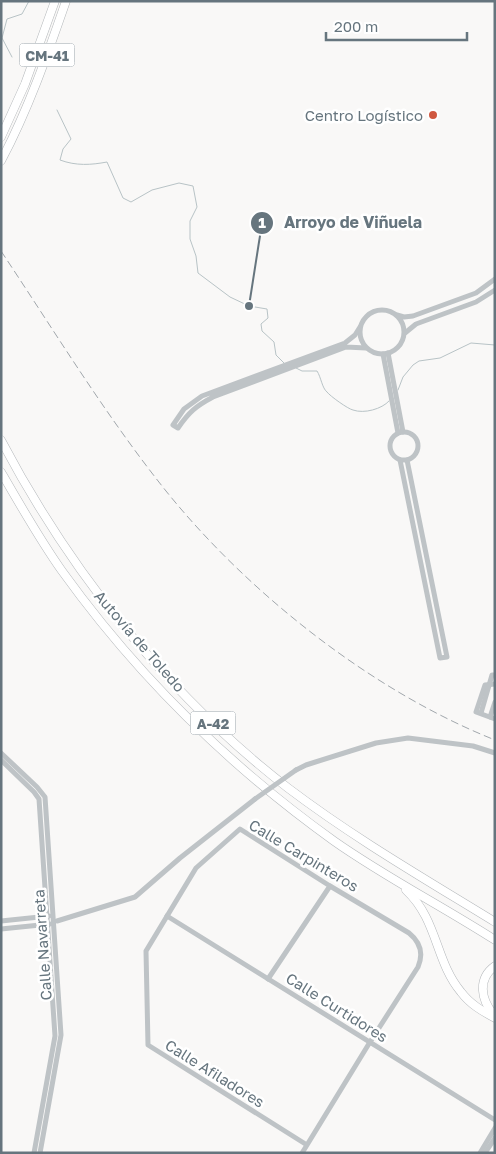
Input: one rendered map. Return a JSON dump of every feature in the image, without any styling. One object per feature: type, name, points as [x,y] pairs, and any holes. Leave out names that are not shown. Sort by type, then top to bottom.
[{"type":"highway","name":"CM-41","points":[[1,137],[25,84],[55,1]]},
{"type":"highway","name":"CM-41","points":[[1,161],[41,72],[66,1]]},
{"type":"highway","points":[[1,431],[6,448]]},
{"type":"highway","name":"Autovía de Toledo","points":[[1,440],[43,513],[91,584],[149,655],[202,712],[287,787],[360,840],[495,922]]},
{"type":"highway","name":"Autovía de Toledo","points":[[1,472],[62,570],[98,619],[136,665],[195,727],[241,769],[336,842],[495,940]]},
{"type":"highway","points":[[402,884],[421,906],[449,973],[460,992],[475,1006],[495,1018]]},
{"type":"highway","points":[[495,966],[486,976],[482,992],[486,1005],[495,1018]]},
{"type":"street","points":[[396,314],[404,317],[413,316],[476,293],[495,279]]},
{"type":"street","points":[[404,333],[416,324],[476,302],[495,290]]},
{"type":"street","points":[[360,327],[359,335],[366,348],[371,352],[385,354],[398,348],[402,342],[404,333],[402,320],[390,310],[375,310],[368,314],[355,335],[345,343],[202,396],[184,409],[172,425],[178,428],[188,413],[199,404],[213,397],[346,347],[366,348]]},
{"type":"street","points":[[385,354],[400,432]]},
{"type":"street","points":[[400,432],[412,434],[418,441],[415,455],[407,460],[400,460],[394,456],[390,448],[391,439],[400,432]]},
{"type":"street","points":[[400,460],[440,658],[447,657],[407,460]]},
{"type":"street","points":[[495,675],[492,676],[481,713],[492,718],[495,702]]},
{"type":"street","points":[[1,929],[53,923],[135,897],[180,858],[255,799],[306,765],[376,743],[408,738],[474,746],[495,753]]},
{"type":"street","name":"Calle Navarreta","points":[[1,753],[45,797],[50,916]]},
{"type":"street","name":"Calle Navarreta","points":[[1,760],[39,799],[50,916],[53,923],[61,1035],[40,1153]]},
{"type":"street","name":"Calle Carpinteros","points":[[166,916],[196,868],[240,829],[409,933],[417,939],[421,950],[421,960],[370,1042]]},
{"type":"street","points":[[268,979],[330,886]]},
{"type":"street","points":[[1,921],[50,916]]},
{"type":"street","name":"Calle Curtidores","points":[[166,916],[495,1120]]},
{"type":"street","name":"Calle Afiladores","points":[[166,916],[146,951],[148,1045],[307,1145]]},
{"type":"street","name":"Calle Navarreta","points":[[34,1153],[55,1036],[53,923]]},
{"type":"street","points":[[302,1153],[370,1042]]},
{"type":"street","points":[[480,1153],[495,1128]]},
{"type":"street","points":[[486,1153],[495,1138]]},
{"type":"waterway","points":[[12,57],[2,38],[7,19],[22,14],[29,1]]},
{"type":"waterway","points":[[57,110],[71,139],[63,149],[60,160],[84,164],[107,162],[123,198],[131,202],[152,190],[179,183],[193,186],[197,207],[190,221],[190,239],[196,256],[198,273],[230,297],[249,306],[267,309],[268,318],[261,324],[262,331],[274,342],[276,355],[285,364]]},
{"type":"waterway","points":[[398,390],[403,377],[419,361],[440,358],[471,343],[495,345]]},
{"type":"waterway","points":[[296,368],[302,371],[317,371],[325,390],[339,402],[353,410],[372,410],[389,401]]},
{"type":"railway","points":[[1,251],[122,433],[166,491],[235,566],[274,602],[359,667],[403,695],[495,740]]},
{"type":"place","name":"Centro Logístico","points":[[433,115]]},
{"type":"place","name":"Arroyo de Viñuela","points":[[249,306]]}]
